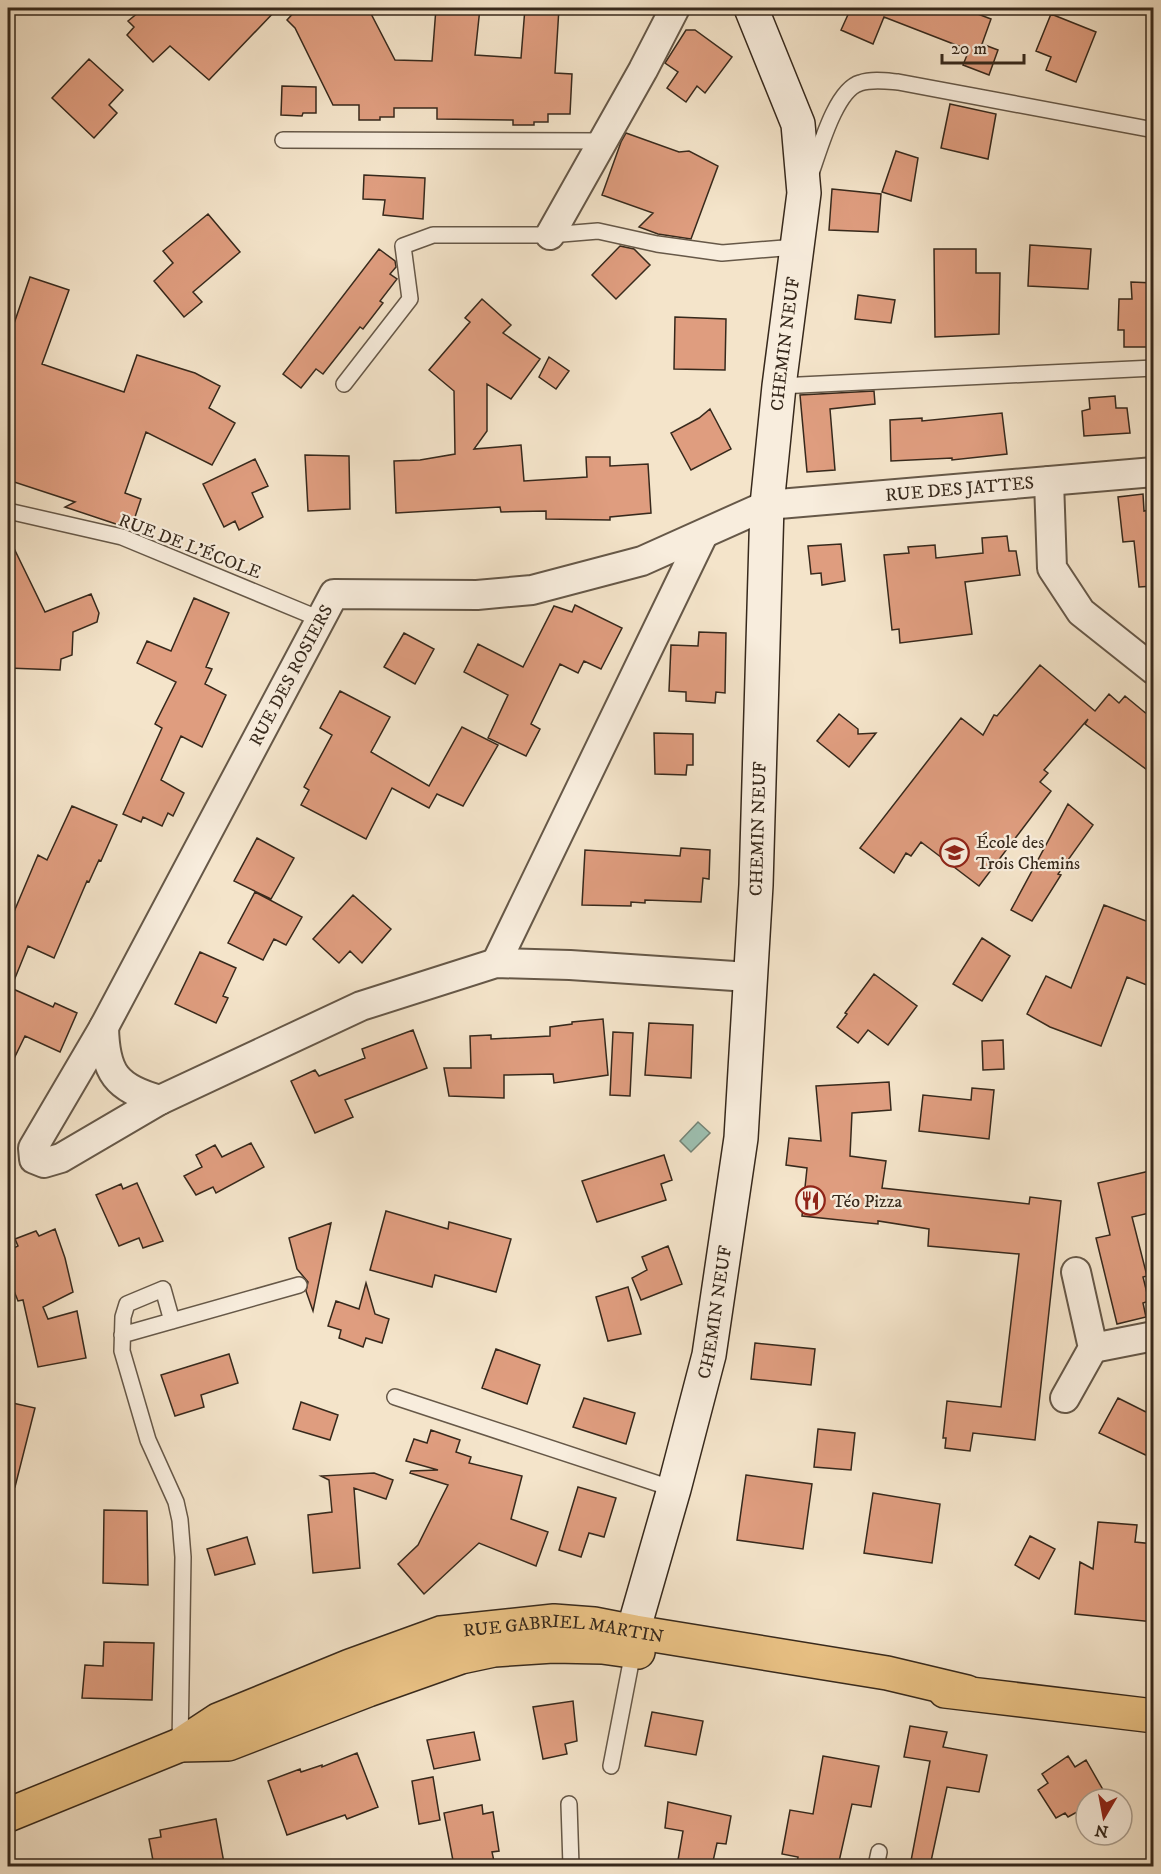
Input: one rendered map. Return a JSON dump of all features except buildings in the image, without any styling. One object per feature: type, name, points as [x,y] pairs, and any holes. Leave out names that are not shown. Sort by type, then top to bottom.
[{"type":"main road","name":"RUE GABRIEL MARTIN","points":[[8,1815],[180,1745],[228,1744],[461,1657],[494,1650],[553,1646],[602,1647],[634,1642],[885,1687],[967,1692],[1154,1716]]},
{"type":"street","points":[[550,235],[643,70],[675,8]]},
{"type":"street","name":"CHEMIN NEUF","points":[[634,1642],[636,1621],[709,1355],[741,1138],[756,885],[767,505],[779,386],[804,193],[798,124],[751,8]]},
{"type":"street","name":"RUE DES JATTES","points":[[767,505],[1154,472]]},
{"type":"street","points":[[1049,481],[1052,568],[1081,612],[1154,670]]},
{"type":"street","name":"RUE DES ROSIERS","points":[[750,977],[570,965],[496,963],[361,1006],[160,1100],[61,1158],[44,1163],[34,1159],[33,1148],[104,1027],[334,594],[477,595],[532,590],[642,561],[767,505]]},
{"type":"street","points":[[496,963],[703,535]]},
{"type":"street","points":[[104,1027],[106,1061],[118,1081],[140,1095],[160,1100]]},
{"type":"street","points":[[1065,1398],[1093,1348],[1076,1272]]},
{"type":"street","points":[[1093,1348],[1154,1336]]},
{"type":"lane","points":[[804,193],[839,102],[852,86],[861,82],[898,82],[1154,130]]},
{"type":"lane","points":[[283,140],[603,141]]},
{"type":"lane","points":[[344,384],[410,299],[403,246],[432,235],[550,235],[598,231],[657,244],[722,254],[796,247]]},
{"type":"lane","points":[[779,386],[1154,368]]},
{"type":"lane","name":"RUE DE L'ÉCOLE","points":[[8,511],[122,537],[320,619]]},
{"type":"lane","points":[[122,1335],[299,1285]]},
{"type":"lane","points":[[172,1321],[163,1289],[127,1304],[123,1317],[122,1351],[147,1440],[176,1502],[180,1520],[183,1557],[180,1745]]},
{"type":"lane","points":[[396,1397],[674,1489]]},
{"type":"lane","points":[[611,1766],[634,1642]]},
{"type":"lane","points":[[569,1804],[571,1866]]},
{"type":"shaded area","points":[[698,1122],[710,1133],[691,1152],[680,1141]]},
{"type":"place","name":"École des Trois Chemins","points":[[955,852]]},
{"type":"place","name":"Téo Pizza","points":[[811,1201]]}]
